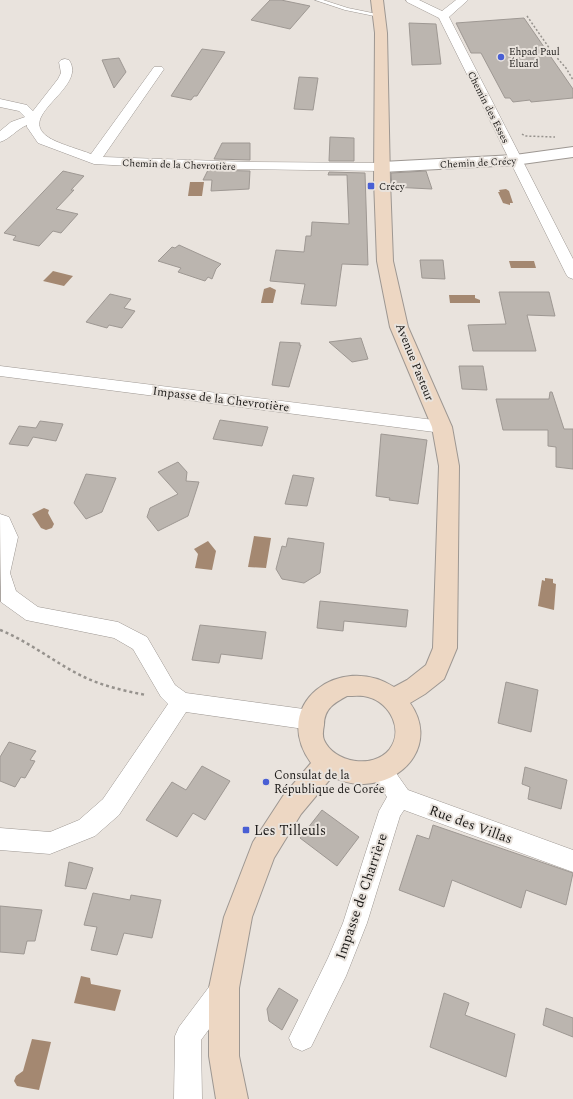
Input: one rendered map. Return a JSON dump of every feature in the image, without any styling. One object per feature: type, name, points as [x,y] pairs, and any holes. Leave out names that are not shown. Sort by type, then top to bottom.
[{"type":"main road","name":"Avenue Pasteur","points":[[378,7],[380,33],[385,261],[399,327],[442,427],[449,466],[445,648],[435,672],[416,687],[394,699]]},
{"type":"main road","points":[[346,686],[360,686],[376,689],[394,699],[404,712],[409,733],[406,748],[395,761],[381,770],[362,773],[350,772],[344,771],[328,762],[316,750],[311,738],[311,720],[313,710],[323,698],[331,692],[346,686]]},
{"type":"main road","points":[[232,1099],[224,1056],[224,988],[238,917],[263,851],[292,805],[328,762]]},
{"type":"street","points":[[411,0],[443,16],[463,0]]},
{"type":"street","name":"Chemin des Esses","points":[[443,16],[573,274]]},
{"type":"street","points":[[0,138],[14,125],[33,118],[64,80],[67,73],[65,62]]},
{"type":"street","points":[[94,160],[158,69]]},
{"type":"street","points":[[0,103],[23,108],[33,118]]},
{"type":"street","name":"Chemin de la Chevrotière","points":[[33,118],[33,127],[43,140],[94,160],[250,166],[382,167]]},
{"type":"street","name":"Chemin de Crécy","points":[[382,167],[515,160],[573,152]]},
{"type":"street","name":"Impasse de la Chevrotière","points":[[0,371],[442,427]]},
{"type":"street","points":[[0,521],[2,522],[9,537],[0,573],[8,596],[33,614],[118,630],[140,643],[168,691],[181,702],[311,720]]},
{"type":"street","points":[[0,839],[50,843],[87,828],[111,807],[181,702]]},
{"type":"street","points":[[381,770],[400,798]]},
{"type":"street","name":"Rue des Villas","points":[[400,798],[573,861]]},
{"type":"street","name":"Impasse de Charrière","points":[[302,1038],[337,966],[355,923],[390,811],[400,798]]},
{"type":"street","points":[[188,1099],[188,1036],[224,988]]},
{"type":"lane","points":[[318,0],[347,9],[378,7]]},
{"type":"path","points":[[527,16],[552,52],[566,68],[573,80]]},
{"type":"path","points":[[520,133],[525,136],[557,137]]},
{"type":"path","points":[[0,630],[13,634],[84,677],[115,689],[181,702]]},
{"type":"shaded area","points":[[190,182],[204,182],[202,196],[188,196]]},
{"type":"shaded area","points":[[506,189],[509,191],[513,203],[510,203],[510,205],[503,203],[498,192],[500,192],[499,190]]},
{"type":"shaded area","points":[[509,261],[534,261],[536,268],[511,268]]},
{"type":"shaded area","points":[[53,271],[73,276],[64,286],[43,281]]},
{"type":"shaded area","points":[[270,287],[276,290],[273,303],[261,303],[264,289]]},
{"type":"shaded area","points":[[449,295],[475,295],[475,298],[480,300],[480,303],[450,303]]},
{"type":"shaded area","points":[[44,508],[49,510],[48,513],[54,524],[52,528],[46,530],[41,528],[32,514]]},
{"type":"shaded area","points":[[254,536],[271,538],[266,568],[248,567]]},
{"type":"shaded area","points":[[208,541],[216,551],[212,570],[195,568],[198,554],[194,549]]},
{"type":"shaded area","points":[[545,578],[553,579],[553,583],[556,584],[554,610],[538,606],[542,580],[545,581]]},
{"type":"shaded area","points":[[81,976],[90,978],[91,984],[121,990],[115,1011],[74,1003]]},
{"type":"shaded area","points":[[32,1039],[51,1042],[39,1090],[17,1086],[14,1081],[16,1076],[23,1071]]},
{"type":"building","points":[[270,0],[281,0],[310,6],[290,29],[251,20]]},
{"type":"building","name":"Ehpad Paul Éluard","points":[[524,18],[573,89],[573,98],[513,102],[510,98],[505,98],[481,53],[471,53],[456,23]]},
{"type":"building","points":[[409,23],[436,24],[441,64],[412,65]]},
{"type":"building","points":[[202,49],[225,52],[197,96],[194,96],[191,100],[171,96]]},
{"type":"building","points":[[119,58],[126,72],[114,88],[102,60]]},
{"type":"building","points":[[299,77],[318,78],[313,110],[294,109]]},
{"type":"building","points":[[330,137],[354,138],[354,161],[329,161]]},
{"type":"building","points":[[222,143],[250,143],[250,160],[214,159]]},
{"type":"building","points":[[208,170],[250,171],[249,189],[211,191],[212,180],[203,180]]},
{"type":"building","points":[[63,171],[84,176],[71,190],[74,190],[56,209],[78,214],[61,233],[53,231],[39,246],[13,240],[16,236],[4,233]]},
{"type":"building","points":[[426,171],[432,189],[392,187],[391,173]]},
{"type":"building","points":[[329,172],[365,173],[368,265],[342,264],[336,306],[301,304],[305,284],[270,281],[276,250],[304,252],[306,236],[311,236],[312,222],[349,224],[347,175],[328,175]]},
{"type":"building","points":[[179,245],[221,264],[216,269],[212,279],[208,277],[205,281],[178,272],[181,268],[158,261],[172,247],[175,248]]},
{"type":"building","points":[[420,260],[443,260],[445,279],[422,278]]},
{"type":"building","points":[[499,292],[549,292],[555,316],[527,315],[536,351],[473,351],[468,325],[506,324]]},
{"type":"building","points":[[110,294],[131,299],[124,308],[135,311],[122,328],[109,325],[107,328],[86,322]]},
{"type":"building","points":[[361,338],[368,359],[352,362],[329,342]]},
{"type":"building","points":[[280,342],[300,343],[299,345],[301,345],[289,387],[272,385]]},
{"type":"building","points":[[459,366],[483,366],[487,390],[462,389]]},
{"type":"building","points":[[550,392],[552,392],[564,429],[573,429],[573,469],[556,467],[556,447],[548,446],[548,430],[503,430],[496,399],[549,399]]},
{"type":"building","points":[[220,420],[268,427],[262,446],[213,439]]},
{"type":"building","points":[[40,421],[63,424],[56,441],[33,437],[28,446],[9,444],[19,426],[36,428]]},
{"type":"building","points":[[381,434],[427,440],[418,504],[389,500],[390,498],[376,496]]},
{"type":"building","points":[[178,462],[187,472],[186,481],[199,482],[188,516],[158,531],[147,517],[150,508],[178,494],[158,472]]},
{"type":"building","points":[[86,474],[116,478],[102,512],[86,519],[74,503]]},
{"type":"building","points":[[293,475],[314,478],[307,506],[285,504]]},
{"type":"building","points":[[288,538],[324,543],[320,573],[304,583],[282,579],[276,569],[282,546],[286,547]]},
{"type":"building","points":[[320,601],[408,610],[406,627],[344,621],[343,631],[317,628]]},
{"type":"building","points":[[200,625],[266,632],[262,659],[221,654],[219,663],[192,660]]},
{"type":"building","points":[[506,682],[538,690],[531,732],[498,723]]},
{"type":"building","points":[[9,742],[36,751],[30,760],[35,761],[25,778],[21,777],[15,787],[0,781],[0,757]]},
{"type":"building","points":[[202,766],[230,781],[205,820],[193,813],[177,837],[146,820],[172,782],[186,790]]},
{"type":"building","points":[[525,767],[567,780],[561,809],[528,799],[530,787],[522,784]]},
{"type":"building","points":[[322,810],[359,837],[337,866],[300,838]]},
{"type":"building","points":[[433,825],[573,873],[566,905],[526,890],[521,908],[452,880],[444,907],[399,890],[417,835],[429,839]]},
{"type":"building","points":[[69,862],[93,868],[86,889],[65,886]]},
{"type":"building","points":[[93,893],[130,900],[131,895],[161,900],[152,938],[124,933],[117,955],[91,950],[97,927],[84,925]]},
{"type":"building","points":[[0,906],[42,910],[35,941],[27,941],[24,954],[0,952]]},
{"type":"building","points":[[279,988],[298,1000],[282,1030],[269,1021],[267,1009]]},
{"type":"building","points":[[444,993],[469,1003],[465,1015],[515,1034],[506,1077],[430,1047]]},
{"type":"building","points":[[546,1008],[573,1018],[573,1037],[543,1025]]},
{"type":"place","name":"Ehpad Paul Éluard","points":[[501,57]]},
{"type":"place","name":"Crécy","points":[[371,186]]},
{"type":"place","name":"Consulat de la République de Corée","points":[[266,782]]},
{"type":"place","name":"Les Tilleuls","points":[[246,830]]}]
